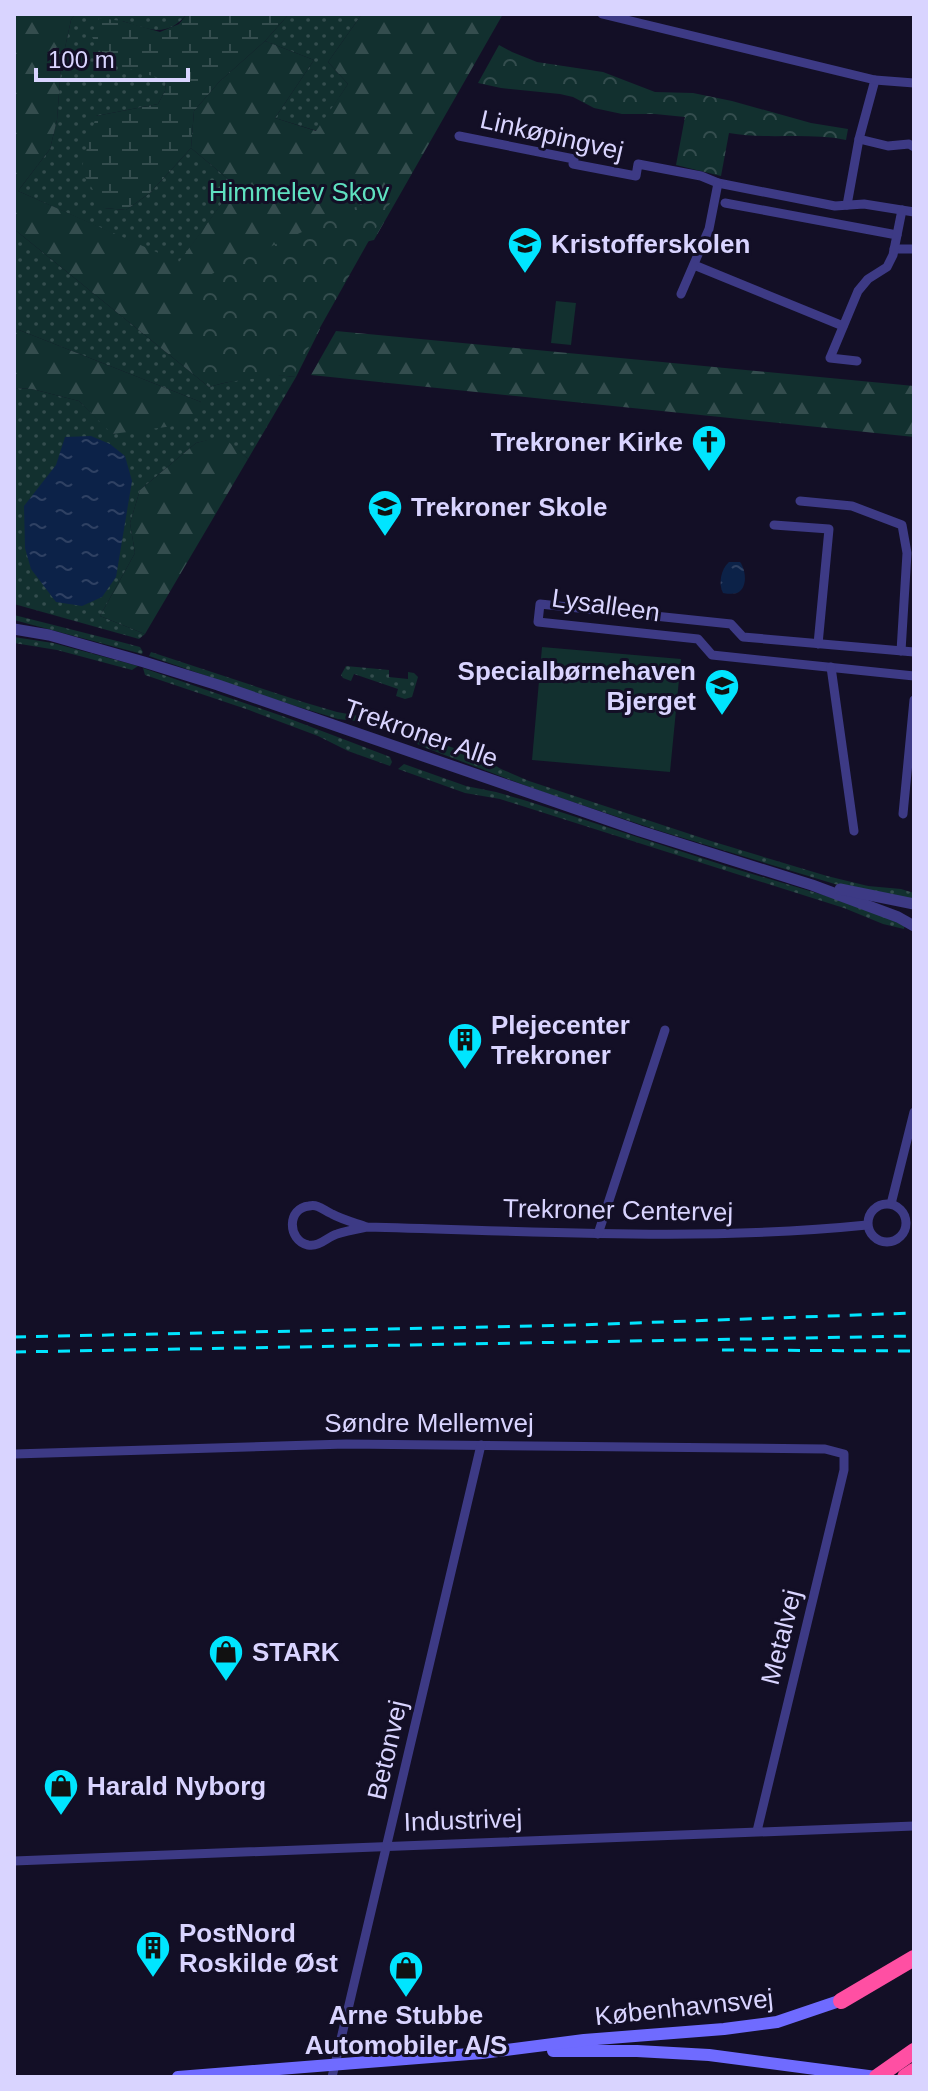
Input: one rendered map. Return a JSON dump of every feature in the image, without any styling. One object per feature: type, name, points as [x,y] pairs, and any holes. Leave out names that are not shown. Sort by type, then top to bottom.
[{"type":"highway","points":[[841,2001],[914,1958]]},
{"type":"highway","points":[[899,2072],[914,2051]]},
{"type":"highway","points":[[877,2077],[914,2071]]},
{"type":"main road","name":"Københavnsvej","points":[[178,2077],[333,2071],[584,2040],[777,2022],[841,2001],[914,1966]]},
{"type":"main road","name":"Københavnsvej","points":[[497,2051],[637,2051],[709,2055],[877,2077]]},
{"type":"street","points":[[602,14],[875,80],[914,83]]},
{"type":"street","points":[[847,205],[859,139],[875,80]]},
{"type":"street","name":"Linkøpingvej","points":[[459,136],[574,159],[573,164],[636,176],[638,164],[835,206],[864,204],[914,212]]},
{"type":"street","points":[[859,139],[888,146],[909,144],[914,147]]},
{"type":"street","points":[[681,294],[709,229],[718,183]]},
{"type":"street","points":[[725,203],[897,235]]},
{"type":"street","points":[[857,361],[830,358],[858,291],[868,279],[887,267],[902,210]]},
{"type":"street","points":[[894,249],[914,249]]},
{"type":"street","points":[[694,265],[843,326]]},
{"type":"street","points":[[800,501],[852,506],[902,525],[907,553],[901,651]]},
{"type":"street","points":[[774,525],[829,529],[818,644]]},
{"type":"street","name":"Lysalleen","points":[[914,652],[743,637],[731,624],[540,604],[538,622],[698,639],[712,655],[914,676]]},
{"type":"street","points":[[698,639],[699,620]]},
{"type":"street","name":"Trekroner Alle","points":[[14,629],[49,635],[159,666],[625,826],[812,885],[914,926]]},
{"type":"street","points":[[831,667],[854,831]]},
{"type":"street","points":[[903,814],[914,700]]},
{"type":"street","name":"Trekroner Alle","points":[[812,885],[914,904]]},
{"type":"street","points":[[598,1234],[665,1030]]},
{"type":"street","points":[[891,1204],[909,1152],[914,1112]]},
{"type":"street","points":[[891,1204],[899,1208],[910,1225],[901,1237],[888,1243],[875,1238],[867,1225],[874,1208],[891,1204]]},
{"type":"street","name":"Trekroner Centervej","points":[[367,1227],[313,1205],[303,1207],[292,1222],[293,1232],[306,1245],[316,1245],[334,1235],[367,1227],[689,1235],[867,1225]]},
{"type":"street","name":"Søndre Mellemvej","points":[[14,1454],[334,1444],[825,1449],[844,1454]]},
{"type":"street","name":"Betonvej","points":[[333,2071],[481,1445]]},
{"type":"street","name":"Metalvej","points":[[757,1831],[844,1470],[844,1454]]},
{"type":"street","name":"Industrivej","points":[[14,1861],[914,1826]]},
{"type":"green space","name":"Himmelev Skov","points":[[14,14],[75,14],[61,66],[57,120],[50,149],[18,191],[179,262],[235,185],[191,148],[194,111],[219,82],[265,41],[314,60],[275,118],[316,131],[348,84],[328,62],[362,14],[503,14],[374,240],[213,277],[320,329],[296,377],[252,378],[209,387],[14,229]]},
{"type":"green space","points":[[75,14],[187,14],[172,27],[157,30],[122,21],[166,79],[165,91],[158,104],[96,116],[104,208],[126,210],[150,193],[191,148],[235,185],[179,263],[18,191],[50,149],[57,120],[61,66]]},
{"type":"green space","points":[[187,14],[289,14],[265,41],[219,82],[194,111],[191,148],[150,193],[126,210],[104,208],[81,170],[96,116],[158,104],[165,91],[166,80],[106,62],[91,35],[99,18],[160,32],[179,24]]},
{"type":"green space","points":[[289,14],[362,14],[328,62],[348,84],[317,131],[275,118],[314,60],[265,41]]},
{"type":"green space","points":[[499,45],[537,62],[603,72],[655,92],[693,93],[811,123],[848,129],[846,140],[729,133],[721,176],[676,165],[685,117],[622,114],[594,108],[560,94],[478,83]]},
{"type":"green space","points":[[399,187],[294,374],[209,384],[196,373],[201,279]]},
{"type":"green space","points":[[14,229],[209,387],[252,378],[296,377],[248,459],[222,437],[196,443],[140,490],[130,523],[135,553],[100,616],[145,634],[139,639],[14,604],[14,388],[32,389],[79,401],[113,434],[201,402],[14,328]]},
{"type":"green space","points":[[556,301],[576,303],[571,345],[551,343]]},
{"type":"green space","points":[[14,328],[201,402],[189,424],[112,434],[79,401],[32,389],[14,388]]},
{"type":"green space","points":[[336,331],[914,386],[914,437],[311,375]]},
{"type":"green space","points":[[222,436],[248,459],[145,634],[100,616],[135,553],[130,523],[140,490],[196,443]]},
{"type":"green space","points":[[14,615],[140,647],[143,652],[14,620]]},
{"type":"green space","points":[[14,637],[53,643],[138,666],[132,670],[57,650],[14,643]]},
{"type":"green space","points":[[542,647],[681,659],[670,772],[532,760]]},
{"type":"green space","points":[[151,652],[303,702],[359,716],[356,721],[338,719],[276,700],[149,656]]},
{"type":"green space","points":[[346,666],[389,670],[389,677],[408,679],[408,672],[414,673],[418,677],[412,697],[405,699],[396,696],[398,689],[354,674],[351,681],[343,678],[341,675]]},
{"type":"green space","points":[[143,668],[285,717],[390,757],[392,762],[390,766],[249,710],[145,675]]},
{"type":"green space","points":[[413,734],[483,758],[529,781],[711,841],[827,876],[914,893],[912,901],[838,885],[540,791],[426,748],[415,743]]},
{"type":"green space","points":[[404,764],[466,786],[527,801],[847,902],[905,924],[904,929],[500,799],[465,793],[398,769]]},
{"type":"water","points":[[91,436],[110,444],[125,456],[132,481],[116,577],[102,597],[82,606],[56,602],[31,569],[25,548],[24,506],[56,465],[65,437]]},
{"type":"water","points":[[729,562],[740,562],[744,570],[743,587],[737,593],[723,593],[721,589],[722,573]]},
{"type":"railway","points":[[14,1337],[578,1325],[914,1313]]},
{"type":"railway","points":[[14,1352],[914,1336]]},
{"type":"railway","points":[[722,1350],[914,1351]]},
{"type":"place","name":"Kristofferskolen","points":[[525,275]]},
{"type":"place","name":"Trekroner Kirke","points":[[709,473]]},
{"type":"place","name":"Trekroner Skole","points":[[385,538]]},
{"type":"place","name":"Specialbørnehaven Bjerget","points":[[722,717]]},
{"type":"place","name":"Plejecenter Trekroner","points":[[465,1071]]},
{"type":"place","name":"STARK","points":[[226,1683]]},
{"type":"place","name":"Harald Nyborg","points":[[61,1817]]},
{"type":"place","name":"PostNord Roskilde Øst","points":[[153,1979]]},
{"type":"place","name":"Arne Stubbe Automobiler A/S","points":[[406,1999]]}]
